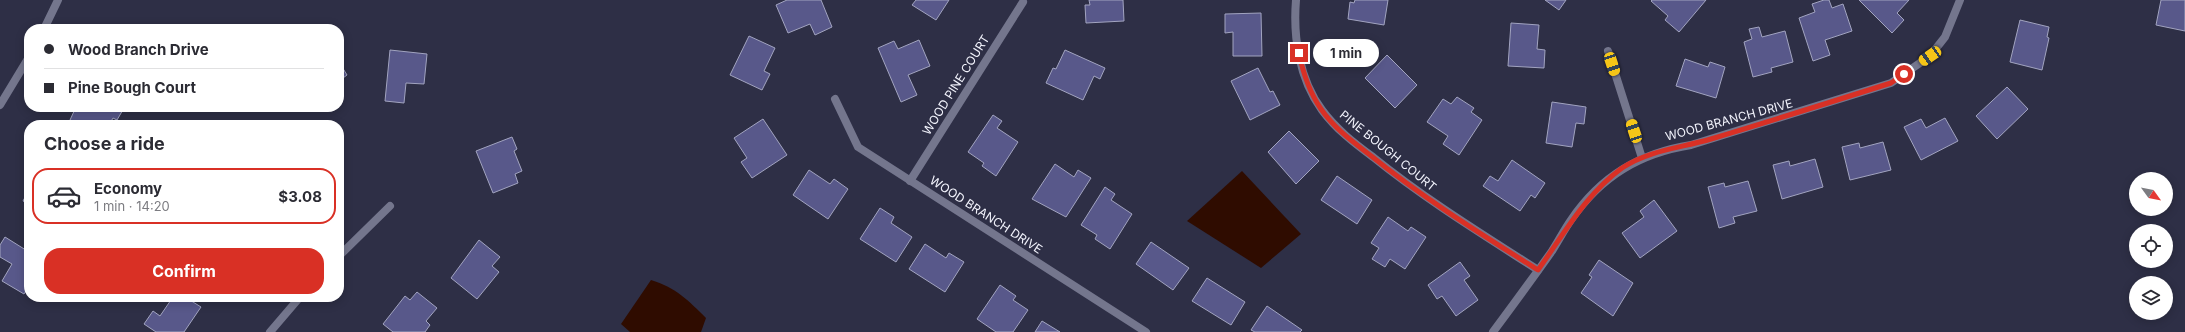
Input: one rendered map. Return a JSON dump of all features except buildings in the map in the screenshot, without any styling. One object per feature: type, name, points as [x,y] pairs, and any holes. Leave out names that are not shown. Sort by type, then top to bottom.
[{"type":"street","points":[[46,24],[58,0]]},
{"type":"street","name":"PINE BOUGH COURT","points":[[1296,0],[1296,41],[1301,65],[1310,88],[1321,109],[1336,128],[1393,173],[1452,216],[1538,270]]},
{"type":"street","name":"WOOD BRANCH DRIVE","points":[[1493,332],[1587,200],[1623,168],[1642,158],[1667,148],[1691,145],[1796,114],[1891,83],[1930,56],[1945,37],[1960,0]]},
{"type":"street","name":"WOOD PINE COURT","points":[[910,181],[1023,2]]},
{"type":"street","points":[[1608,51],[1642,158]]},
{"type":"street","points":[[0,105],[24,65]]},
{"type":"street","name":"WOOD BRANCH DRIVE","points":[[835,99],[858,147],[1146,332]]},
{"type":"street","points":[[344,251],[390,206]]},
{"type":"street","points":[[270,332],[296,302]]},
{"type":"shaded area","points":[[1242,171],[1301,234],[1261,268],[1187,221]]},
{"type":"shaded area","points":[[651,280],[667,286],[687,300],[706,318],[701,332],[630,332],[621,324]]},
{"type":"route","points":[[1299,53],[1301,65],[1310,88],[1321,109],[1336,128],[1393,173],[1452,216],[1538,270],[1572,219],[1587,200],[1604,183],[1623,168],[1642,158],[1667,148],[1691,145],[1796,114],[1891,83],[1904,74]]}]
